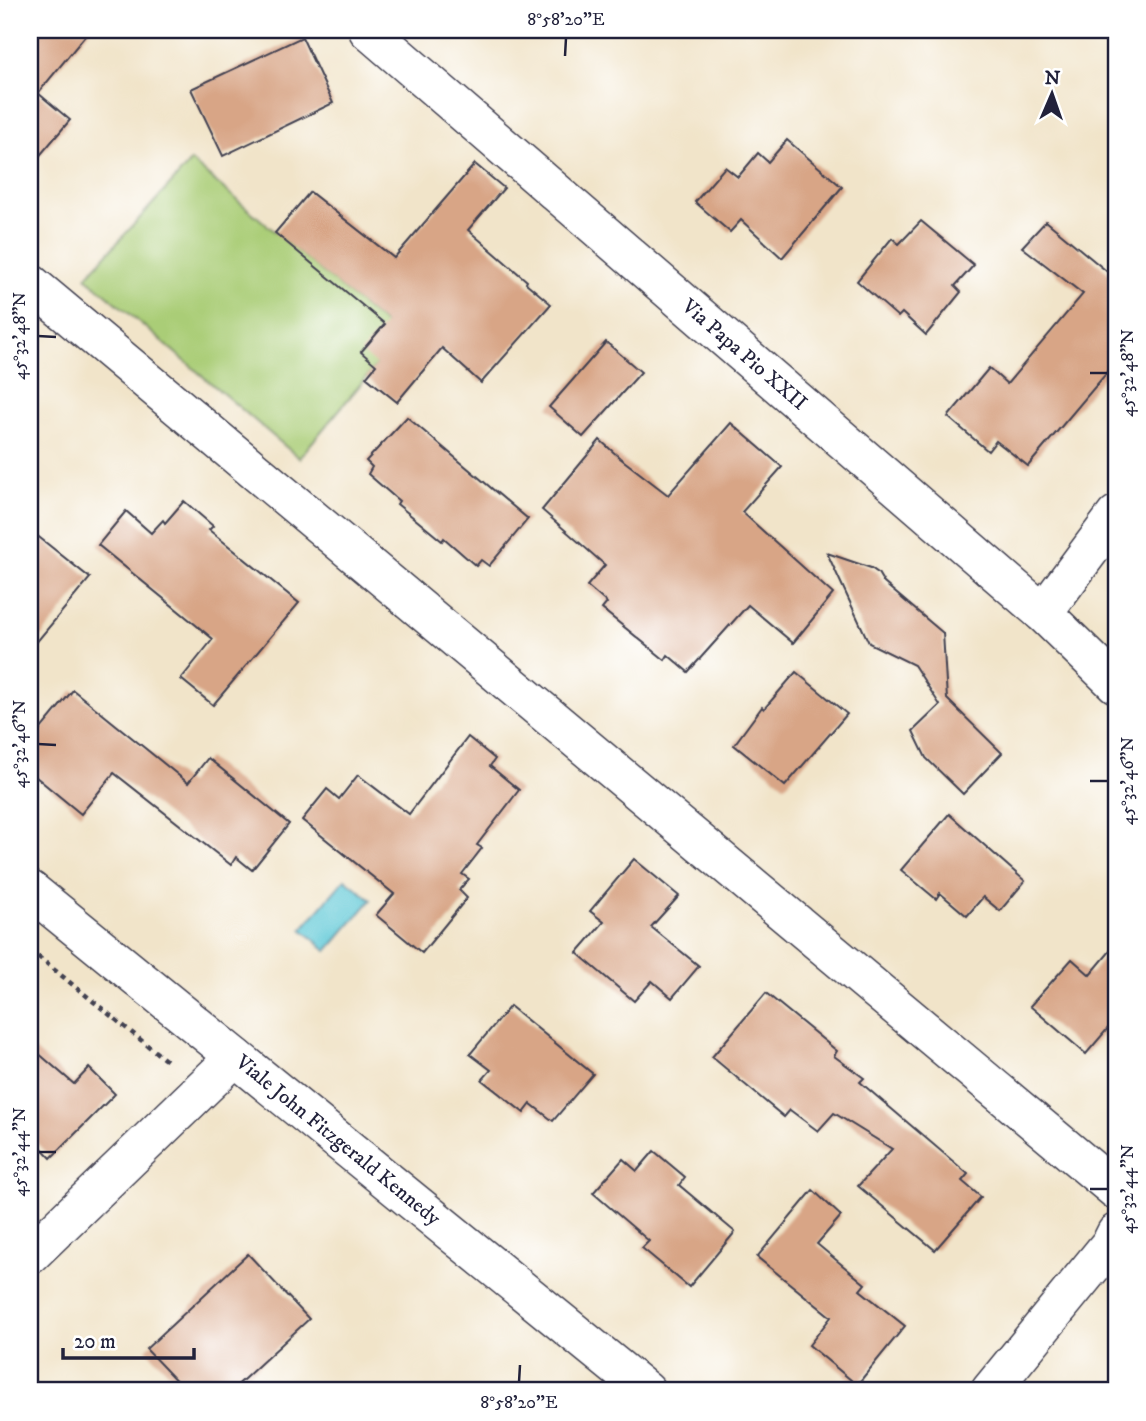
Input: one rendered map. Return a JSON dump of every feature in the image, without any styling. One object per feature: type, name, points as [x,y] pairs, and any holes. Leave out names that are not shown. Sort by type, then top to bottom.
[{"type":"street","name":"Via Papa Pio XXII","points":[[368,30],[1043,613],[1116,684]]},
{"type":"street","points":[[30,283],[1116,1190]]},
{"type":"street","points":[[1043,613],[1116,515]]},
{"type":"street","name":"Viale John Fitzgerald Kennedy","points":[[30,890],[646,1391]]},
{"type":"street","points":[[30,1255],[235,1057]]},
{"type":"street","points":[[990,1391],[1111,1243],[1116,1233]]},
{"type":"green space","points":[[191,161],[400,337],[299,458],[86,277]]},
{"type":"water","points":[[345,879],[371,900],[327,951],[302,929]]},
{"type":"building","points":[[30,30],[90,30],[38,93],[70,120],[30,167]]},
{"type":"building","points":[[302,37],[333,103],[223,156],[191,89]]},
{"type":"building","points":[[787,140],[842,187],[782,258],[741,220],[730,232],[695,202],[725,167],[738,177],[758,153],[768,162]]},
{"type":"building","points":[[475,164],[504,188],[468,230],[551,304],[481,383],[442,348],[397,402],[366,377],[376,365],[361,352],[385,324],[275,233],[310,192],[394,258]]},
{"type":"building","points":[[921,221],[974,265],[955,286],[961,292],[926,335],[902,313],[898,317],[857,281],[892,238],[899,244]]},
{"type":"building","points":[[1046,221],[1116,279],[1116,362],[1028,466],[996,441],[988,451],[948,417],[989,368],[1007,384],[1083,294],[1022,247]]},
{"type":"building","points":[[606,342],[641,372],[583,437],[549,407]]},
{"type":"building","points":[[407,417],[528,519],[489,566],[481,560],[476,566],[444,538],[442,541],[397,504],[399,501],[368,474],[372,467],[366,461]]},
{"type":"building","points":[[731,423],[782,467],[742,512],[833,594],[793,643],[748,605],[688,672],[668,655],[665,660],[602,609],[607,603],[587,586],[605,565],[542,510],[600,440],[668,495]]},
{"type":"building","points":[[184,501],[213,526],[209,530],[299,603],[213,705],[181,679],[213,639],[98,545],[126,511],[151,533],[163,520],[165,523]]},
{"type":"building","points":[[30,530],[90,578],[30,650]]},
{"type":"building","points":[[827,553],[871,568],[884,583],[943,633],[947,699],[1002,753],[963,794],[926,758],[913,731],[940,705],[914,665],[869,643]]},
{"type":"building","points":[[796,672],[847,714],[785,786],[734,745],[762,707],[764,709]]},
{"type":"building","points":[[73,690],[188,783],[208,758],[289,824],[252,870],[236,857],[231,865],[114,773],[81,814],[30,772],[30,742]]},
{"type":"building","points":[[468,737],[495,759],[490,766],[519,790],[477,845],[482,848],[462,874],[469,879],[459,890],[467,898],[422,953],[376,915],[394,894],[302,820],[327,789],[339,799],[358,775],[409,814]]},
{"type":"building","points":[[949,814],[1025,881],[1000,911],[983,897],[967,916],[940,893],[936,899],[901,870]]},
{"type":"building","points":[[634,859],[679,896],[651,927],[699,966],[672,998],[652,981],[634,1001],[577,953],[604,922],[590,911]]},
{"type":"building","points":[[1116,944],[1116,1019],[1086,1054],[1030,1006],[1072,959],[1090,975]]},
{"type":"building","points":[[766,993],[837,1051],[834,1056],[864,1078],[860,1082],[968,1174],[962,1181],[981,1197],[935,1250],[858,1186],[892,1149],[834,1113],[818,1131],[790,1110],[784,1117],[712,1057]]},
{"type":"building","points":[[510,1006],[593,1074],[553,1121],[531,1104],[524,1113],[482,1080],[491,1070],[470,1054]]},
{"type":"building","points":[[30,1046],[74,1084],[89,1068],[115,1094],[51,1158],[30,1136]]},
{"type":"building","points":[[654,1151],[685,1177],[679,1185],[735,1232],[689,1287],[642,1248],[649,1241],[593,1193],[623,1159],[637,1171]]},
{"type":"building","points":[[813,1190],[841,1216],[817,1244],[865,1284],[860,1290],[905,1326],[857,1385],[809,1345],[831,1317],[757,1257]]},
{"type":"building","points":[[248,1254],[309,1319],[231,1391],[186,1391],[146,1349]]}]
